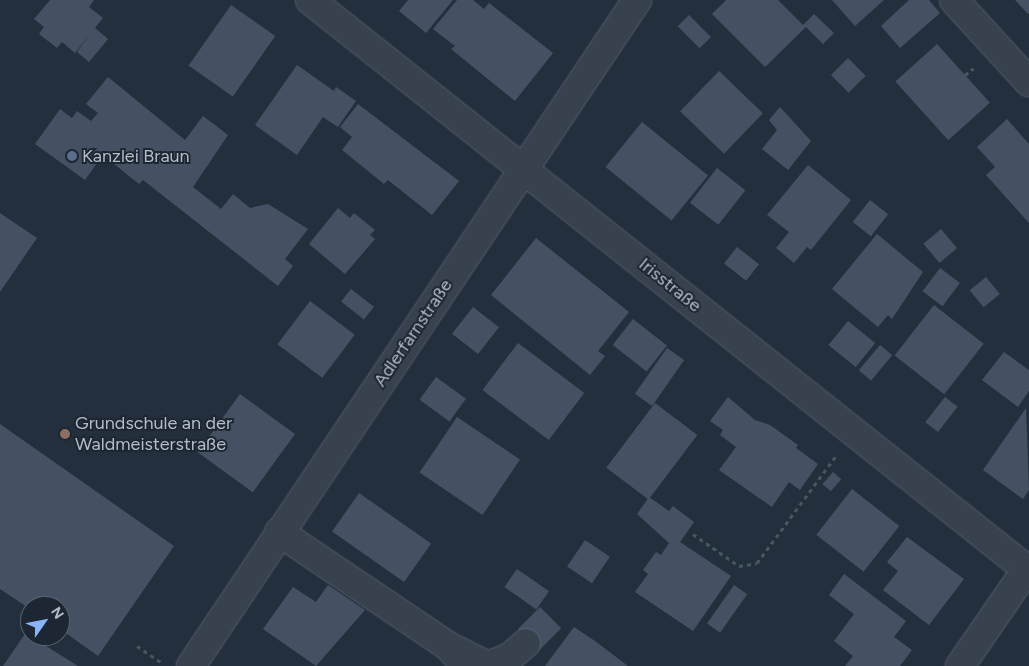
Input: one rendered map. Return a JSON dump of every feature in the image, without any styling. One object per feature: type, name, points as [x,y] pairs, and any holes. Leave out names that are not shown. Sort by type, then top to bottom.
[{"type":"street","name":"Irisstraße","points":[[310,0],[1028,569]]},
{"type":"street","name":"Adlerfarnstraße","points":[[178,665],[280,532],[637,0]]},
{"type":"street","points":[[954,0],[1029,82]]},
{"type":"street","points":[[280,532],[448,646],[488,666],[510,657],[526,643]]},
{"type":"street","points":[[960,666],[1028,569]]},
{"type":"street","points":[[448,646],[466,666]]},
{"type":"path","points":[[693,534],[740,566],[757,563],[854,431]]},
{"type":"path","points":[[137,646],[178,665]]},
{"type":"building","points":[[50,0],[94,0],[89,7],[103,18],[95,28],[108,39],[89,62],[77,52],[90,34],[75,53],[62,42],[57,48],[39,34],[44,27],[34,19]]},
{"type":"building","points":[[408,0],[453,0],[426,33],[399,11]]},
{"type":"building","points":[[457,0],[473,0],[484,9],[489,3],[553,53],[515,101],[451,49],[455,46],[433,29]]},
{"type":"building","points":[[726,0],[778,0],[803,25],[814,14],[834,33],[823,44],[806,27],[765,67],[712,14]]},
{"type":"building","points":[[832,0],[884,0],[855,26]]},
{"type":"building","points":[[909,0],[929,0],[940,13],[900,48],[881,26]]},
{"type":"building","points":[[1015,0],[1029,0],[1028,14]]},
{"type":"building","points":[[231,5],[275,36],[233,97],[189,66]]},
{"type":"building","points":[[689,15],[711,37],[700,48],[678,26]]},
{"type":"building","points":[[937,44],[990,103],[948,140],[895,81]]},
{"type":"building","points":[[848,58],[866,76],[849,93],[831,75]]},
{"type":"building","points":[[297,65],[334,91],[336,87],[356,101],[338,127],[323,117],[297,155],[255,125]]},
{"type":"building","points":[[719,71],[763,113],[724,154],[680,111]]},
{"type":"building","points":[[108,77],[185,140],[203,116],[228,135],[193,187],[221,209],[233,194],[250,208],[268,204],[308,229],[285,259],[293,266],[278,286],[143,180],[139,184],[103,155],[85,180],[35,144],[60,109],[72,118],[77,111],[91,121],[98,113],[86,104]]},
{"type":"building","points":[[358,104],[459,181],[432,215],[388,180],[384,184],[342,150],[352,137],[340,127]]},
{"type":"building","points":[[780,107],[811,141],[788,170],[762,149],[777,130],[769,120]]},
{"type":"building","points":[[1007,119],[1029,144],[1029,223],[986,175],[995,167],[977,147]]},
{"type":"building","points":[[642,122],[708,175],[672,221],[605,167]]},
{"type":"building","points":[[808,165],[851,200],[811,250],[807,247],[794,263],[776,248],[789,232],[767,215]]},
{"type":"building","points":[[717,168],[745,190],[718,225],[690,203]]},
{"type":"building","points":[[870,200],[888,214],[871,236],[853,222]]},
{"type":"building","points":[[338,208],[350,218],[354,213],[375,230],[370,235],[375,239],[345,274],[309,244]]},
{"type":"building","points":[[0,213],[37,238],[0,292]]},
{"type":"building","points":[[941,229],[957,248],[939,263],[923,244]]},
{"type":"building","points":[[877,234],[923,272],[892,319],[888,315],[878,327],[832,289]]},
{"type":"building","points":[[536,238],[629,312],[598,351],[605,356],[590,375],[491,295]]},
{"type":"building","points":[[737,247],[759,264],[746,281],[724,264]]},
{"type":"building","points":[[940,268],[960,283],[943,306],[923,291]]},
{"type":"building","points":[[986,277],[1000,294],[984,307],[970,290]]},
{"type":"building","points":[[351,289],[374,307],[364,319],[341,302]]},
{"type":"building","points":[[310,301],[355,335],[322,378],[278,344]]},
{"type":"building","points":[[934,305],[984,344],[944,394],[895,355]]},
{"type":"building","points":[[473,307],[499,327],[478,354],[452,334]]},
{"type":"building","points":[[633,319],[667,345],[647,371],[613,345]]},
{"type":"building","points":[[848,321],[875,343],[856,367],[828,345]]},
{"type":"building","points":[[518,343],[584,393],[549,440],[482,390]]},
{"type":"building","points":[[880,345],[892,355],[871,381],[859,370]]},
{"type":"building","points":[[667,348],[684,360],[652,406],[635,394]]},
{"type":"building","points":[[1004,352],[1029,370],[1029,391],[1018,407],[982,380]]},
{"type":"building","points":[[436,377],[466,399],[449,421],[420,400]]},
{"type":"building","points":[[240,394],[295,434],[253,492],[198,452]]},
{"type":"building","points":[[728,397],[755,420],[770,425],[798,445],[796,448],[818,464],[800,490],[789,482],[772,507],[719,470],[736,447],[720,435],[723,430],[710,421]]},
{"type":"building","points":[[945,397],[958,407],[938,432],[925,422]]},
{"type":"building","points":[[655,403],[697,435],[649,500],[606,468]]},
{"type":"building","points":[[1026,408],[1029,490],[1023,499],[983,470]]},
{"type":"building","points":[[457,417],[520,459],[483,515],[420,473]]},
{"type":"building","points":[[0,424],[174,546],[98,656],[70,636],[70,596],[20,596],[20,602],[0,589]]},
{"type":"building","points":[[833,472],[841,479],[831,491],[823,484]]},
{"type":"building","points":[[852,489],[899,526],[864,572],[816,535]]},
{"type":"building","points":[[359,493],[431,543],[404,582],[332,532]]},
{"type":"building","points":[[649,497],[669,511],[673,506],[694,522],[680,542],[731,576],[693,631],[635,592],[648,574],[643,570],[656,552],[661,555],[669,543],[637,514]]},
{"type":"building","points":[[907,537],[964,579],[929,625],[883,590],[898,571],[887,562]]},
{"type":"building","points":[[585,540],[610,557],[592,583],[567,567]]},
{"type":"building","points":[[517,569],[549,591],[536,609],[504,587]]},
{"type":"building","points":[[844,574],[906,621],[894,637],[912,650],[900,666],[845,666],[853,656],[834,641],[854,614],[829,595]]},
{"type":"building","points":[[328,585],[365,610],[316,666],[263,629],[293,587],[316,602]]},
{"type":"building","points":[[734,585],[747,594],[720,633],[707,624]]},
{"type":"building","points":[[540,607],[561,628],[539,650],[518,629]]},
{"type":"building","points":[[574,627],[595,641],[628,666],[545,666]]},
{"type":"building","points":[[20,641],[20,646],[46,646],[78,666],[3,666]]},
{"type":"place","name":"Kanzlei Braun","points":[[72,156]]},
{"type":"place","name":"Grundschule an der Waldmeisterstraße","points":[[65,434]]}]
